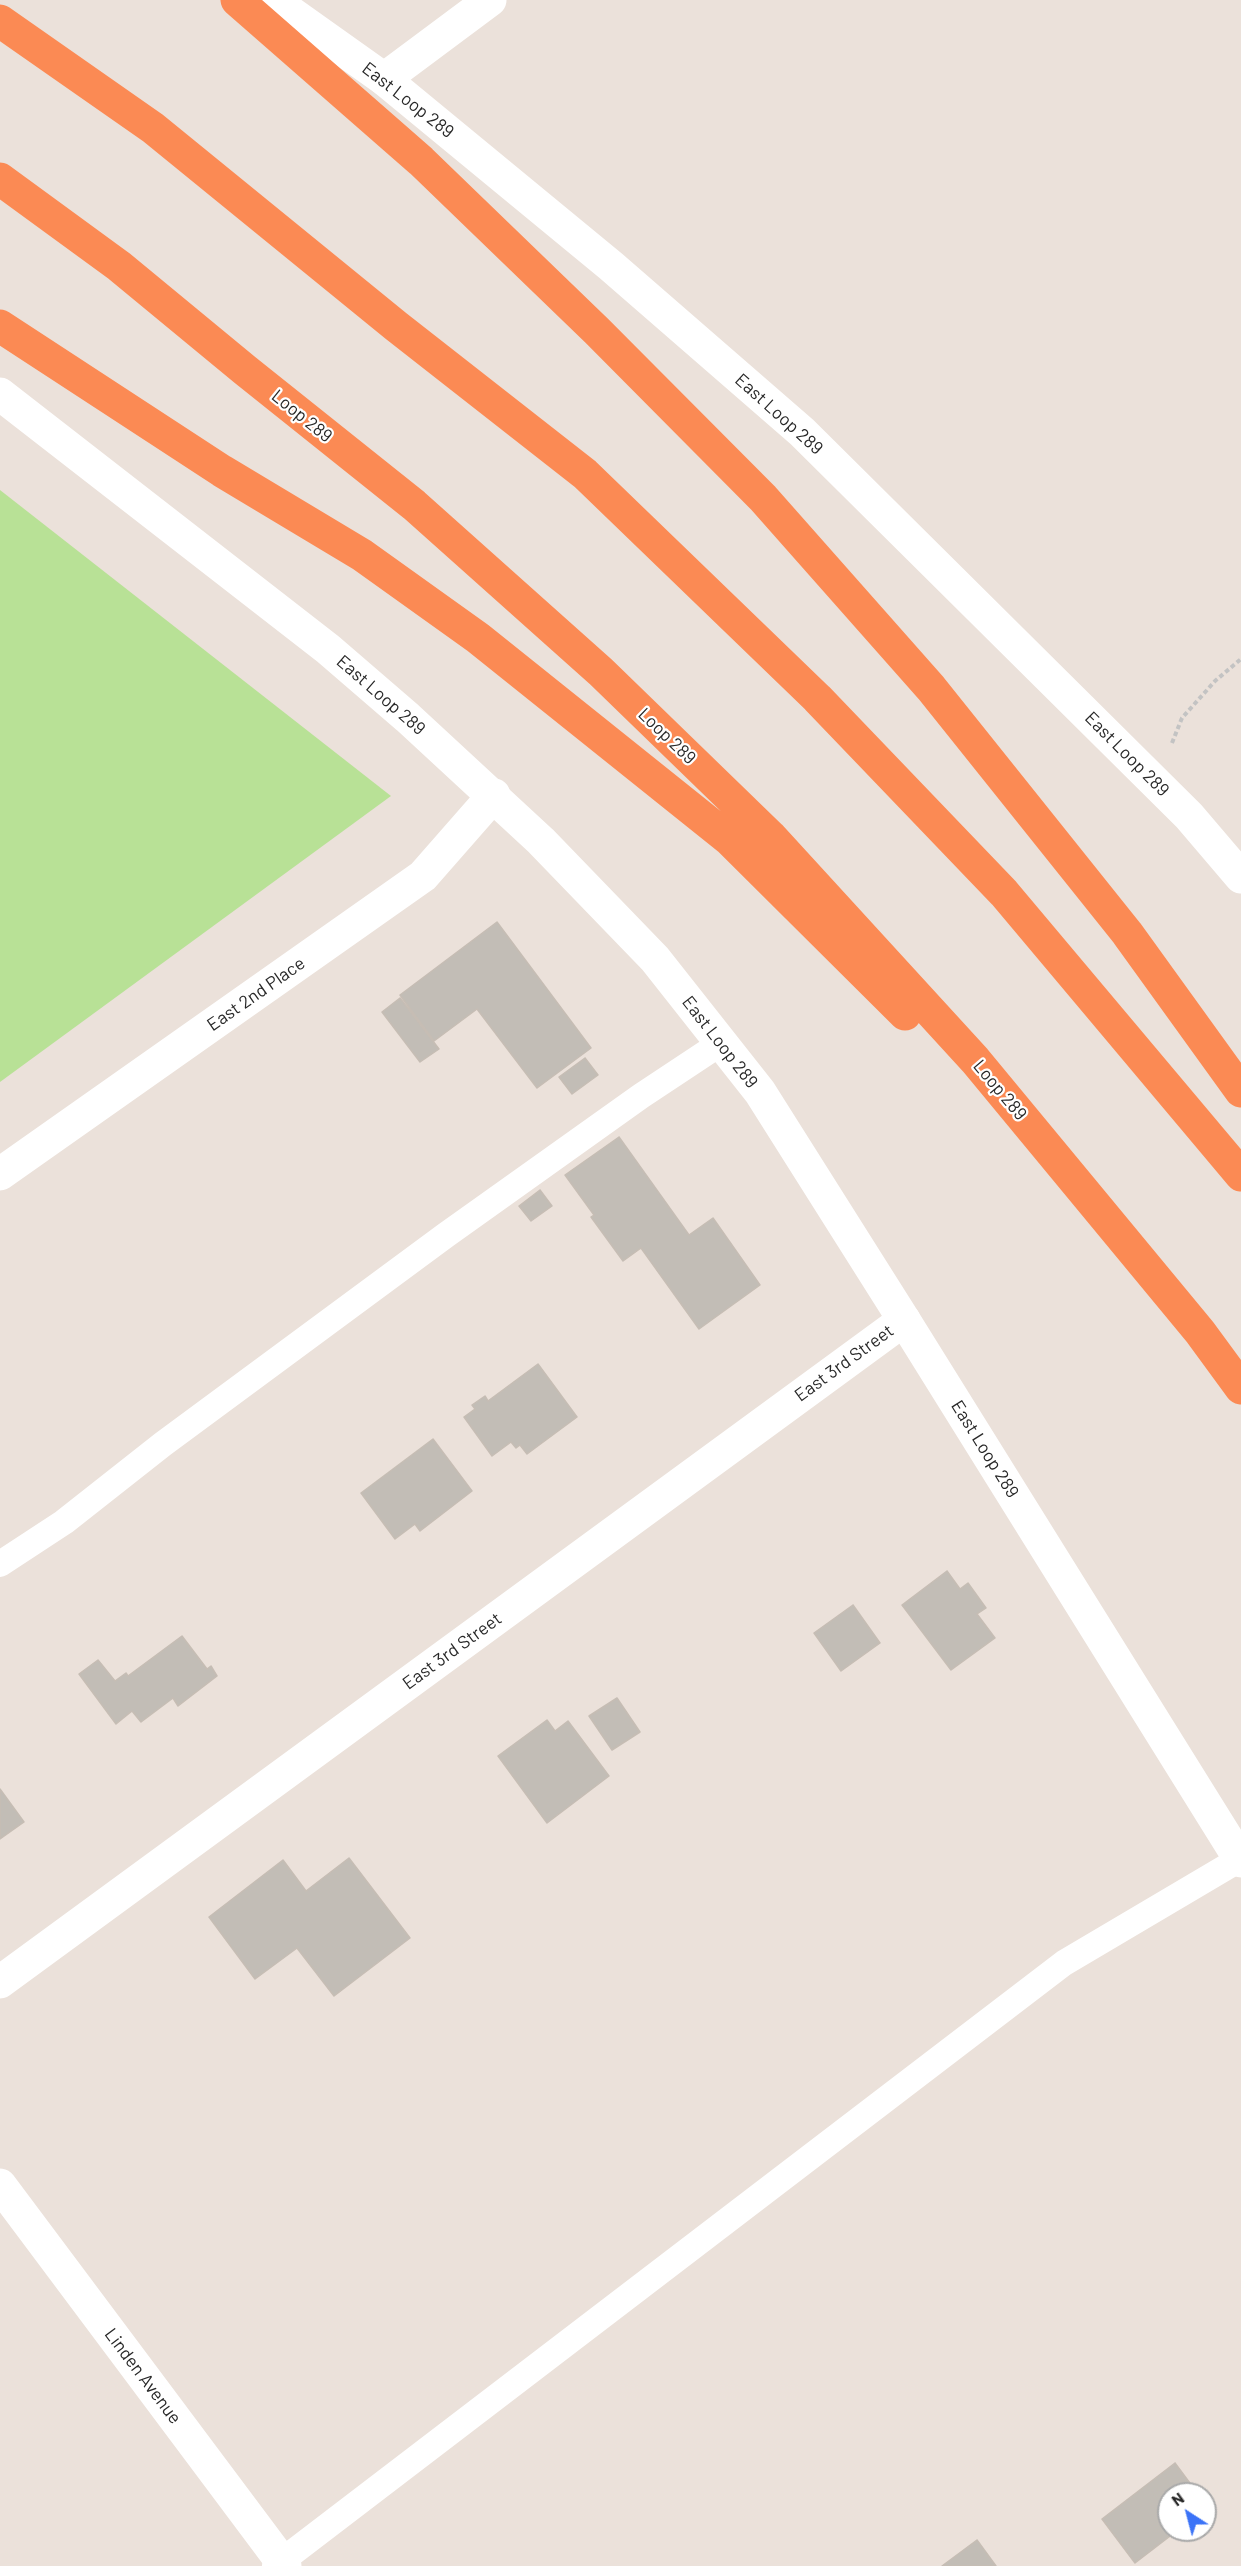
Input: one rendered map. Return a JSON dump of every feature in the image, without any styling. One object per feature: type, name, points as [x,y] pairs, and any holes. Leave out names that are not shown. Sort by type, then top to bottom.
[{"type":"highway","points":[[237,0],[421,161],[597,331],[764,498],[931,688],[1127,933],[1241,1091]]},
{"type":"highway","points":[[0,21],[153,128],[396,326],[585,474],[817,698],[1005,893],[1241,1175]]},
{"type":"highway","name":"Loop 289","points":[[0,179],[119,266],[414,505],[601,672],[770,836],[975,1060],[1200,1332],[1241,1388]]},
{"type":"highway","points":[[0,326],[222,471],[362,555],[478,638],[729,839],[970,1079],[1200,1332]]},
{"type":"main road","name":"East Loop 289","points":[[273,0],[384,79],[611,266],[802,432],[1189,816],[1241,877]]},
{"type":"main road","points":[[384,79],[490,0]]},
{"type":"main road","name":"East Loop 289","points":[[0,394],[102,471],[328,649],[494,795],[655,959],[760,1092],[1240,1860]]},
{"type":"main road","name":"East 2nd Place","points":[[0,1174],[423,876],[494,795]]},
{"type":"main road","name":"East 3rd Street","points":[[0,1982],[904,1320]]},
{"type":"main road","name":"Linden Avenue","points":[[0,2185],[281,2564]]},
{"type":"lane","points":[[0,1564],[64,1522],[163,1444],[456,1228],[641,1096],[721,1043]]},
{"type":"lane","points":[[281,2564],[1064,1963],[1240,1860]]},
{"type":"path","points":[[1154,781],[1182,717],[1215,681],[1241,659]]},
{"type":"green space","points":[[0,490],[391,796],[0,1082]]},
{"type":"building","points":[[497,922],[591,1048],[537,1088],[477,1009],[434,1041],[400,995]]},
{"type":"building","points":[[400,998],[439,1049],[420,1062],[382,1012]]},
{"type":"building","points":[[585,1058],[598,1075],[572,1094],[559,1077]]},
{"type":"building","points":[[619,1137],[689,1235],[713,1218],[760,1285],[699,1329],[641,1248],[623,1261],[591,1217],[594,1215],[565,1175]]},
{"type":"building","points":[[540,1190],[552,1206],[531,1221],[519,1206]]},
{"type":"building","points":[[538,1364],[577,1417],[527,1454],[520,1445],[516,1448],[511,1442],[492,1456],[464,1417],[475,1409],[472,1405],[485,1396],[488,1401]]},
{"type":"building","points":[[433,1439],[472,1491],[420,1531],[415,1524],[395,1539],[361,1493]]},
{"type":"building","points":[[947,1571],[960,1589],[968,1583],[986,1608],[977,1614],[995,1638],[951,1670],[902,1605]]},
{"type":"building","points":[[853,1605],[880,1643],[841,1671],[814,1633]]},
{"type":"building","points":[[182,1636],[207,1669],[211,1666],[217,1676],[178,1706],[173,1698],[141,1722],[132,1711],[116,1724],[79,1674],[98,1660],[115,1681],[126,1673],[128,1676]]},
{"type":"building","points":[[617,1698],[640,1732],[612,1750],[589,1716]]},
{"type":"building","points":[[547,1720],[555,1731],[568,1721],[609,1776],[547,1823],[498,1756]]},
{"type":"building","points":[[0,1789],[24,1822],[0,1839]]},
{"type":"building","points":[[349,1858],[410,1938],[334,1996],[297,1948],[255,1979],[209,1917],[283,1860],[306,1891]]},
{"type":"building","points":[[1175,2463],[1189,2482],[1157,2482],[1157,2542],[1162,2542],[1135,2563],[1102,2519]]},
{"type":"building","points":[[977,2540],[996,2566],[942,2566]]}]
